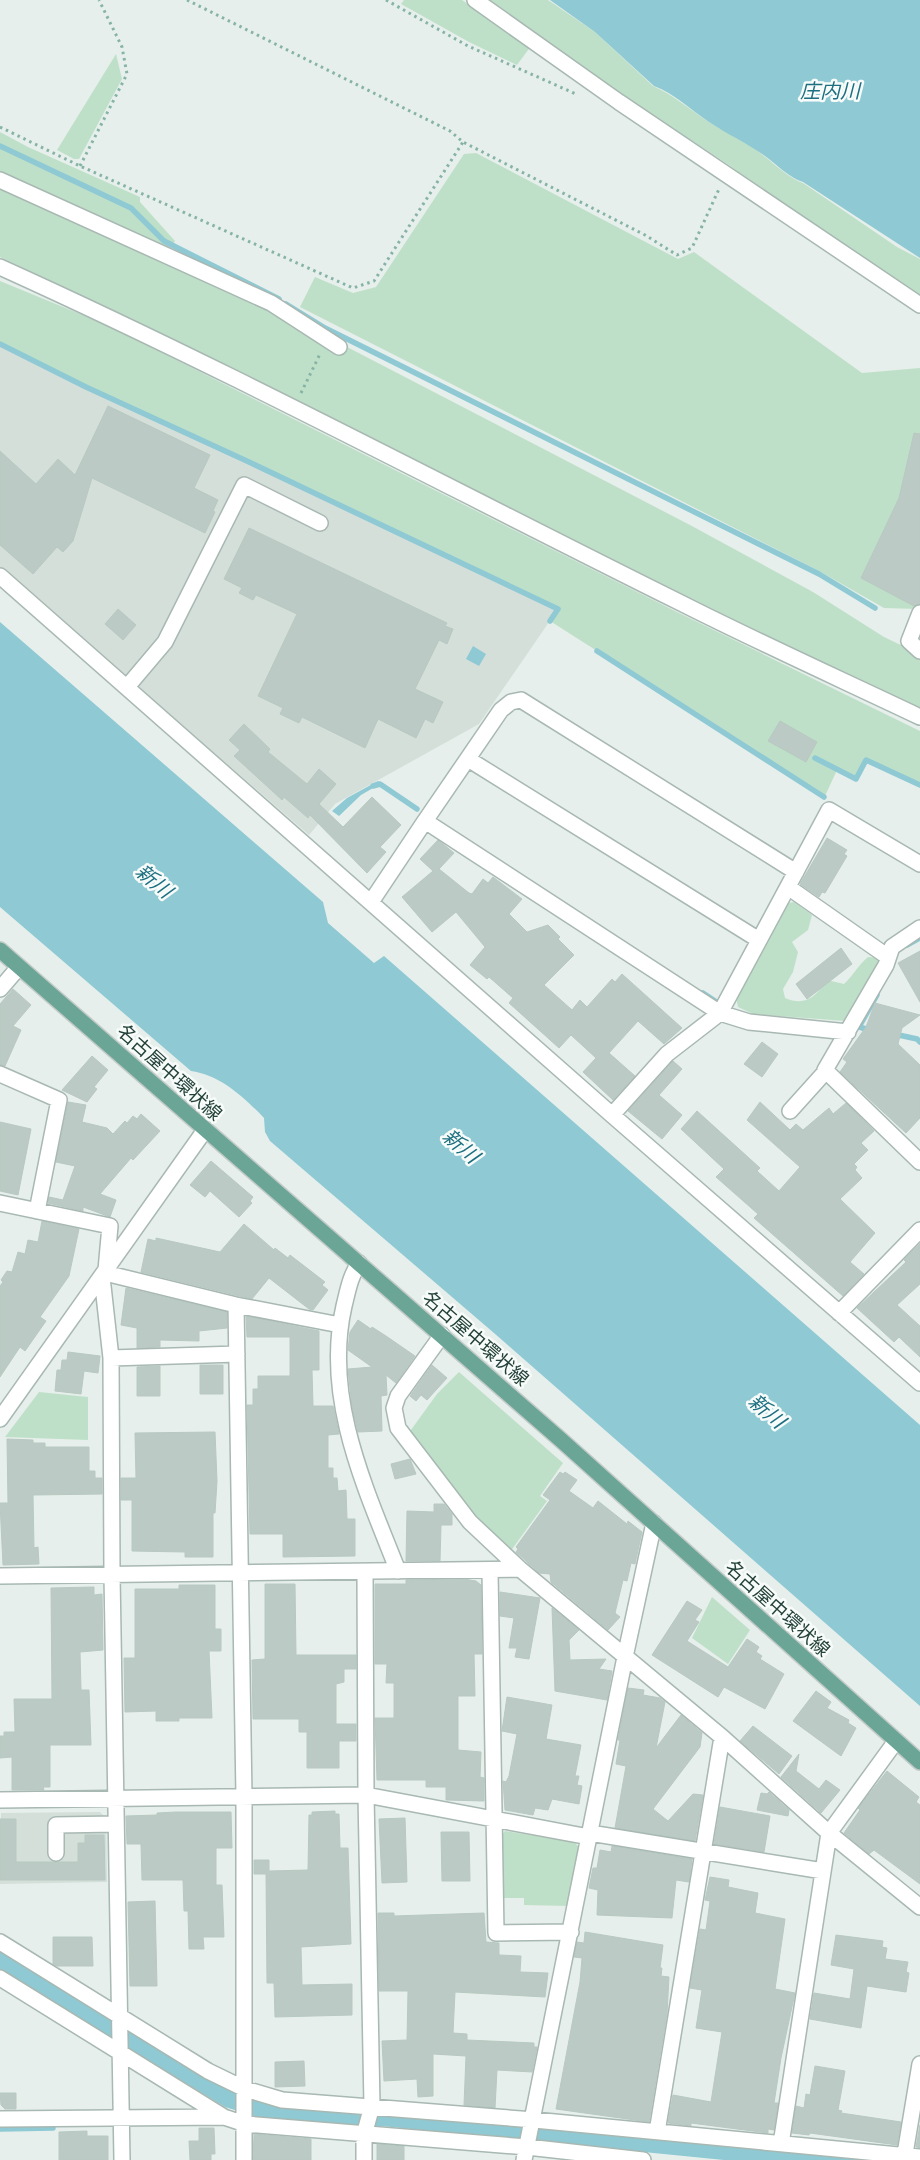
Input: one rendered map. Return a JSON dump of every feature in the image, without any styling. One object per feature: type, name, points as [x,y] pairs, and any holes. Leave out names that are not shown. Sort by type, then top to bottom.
[{"type":"main road","name":"名古屋中環状線","points":[[2,953],[442,1335],[920,1762]]},
{"type":"street","points":[[475,0],[920,305]]},
{"type":"street","points":[[0,180],[271,303],[333,344]]},
{"type":"street","points":[[0,267],[111,318],[295,407],[680,603],[920,717]]},
{"type":"street","points":[[126,687],[165,642],[244,484],[320,523]]},
{"type":"street","points":[[0,576],[612,1115],[920,1383]]},
{"type":"street","points":[[920,613],[909,641],[920,651]]},
{"type":"street","points":[[371,902],[502,710],[511,702],[521,700],[796,872]]},
{"type":"street","points":[[468,759],[759,940]]},
{"type":"street","points":[[612,1115],[667,1054],[720,1013],[829,810],[920,864]]},
{"type":"street","points":[[425,821],[720,1013],[749,1022],[848,1032]]},
{"type":"street","points":[[788,886],[888,958]]},
{"type":"street","points":[[790,1111],[826,1071],[888,958],[892,947],[920,928]]},
{"type":"street","points":[[0,990],[19,967]]},
{"type":"street","points":[[826,1071],[920,1162]]},
{"type":"street","points":[[0,1074],[59,1100],[37,1211]]},
{"type":"street","points":[[0,1419],[206,1130]]},
{"type":"street","points":[[0,1203],[110,1226],[105,1273],[111,1358],[112,1575],[122,2160]]},
{"type":"street","points":[[839,1312],[920,1230]]},
{"type":"street","points":[[359,1263],[351,1276],[340,1325],[342,1406],[348,1434],[365,1487],[398,1571]]},
{"type":"street","points":[[105,1273],[236,1305],[340,1325]]},
{"type":"street","points":[[236,1305],[244,1797],[244,2160]]},
{"type":"street","points":[[442,1335],[398,1396],[394,1408],[398,1428],[470,1522],[520,1569],[722,1737],[829,1833],[920,1907]]},
{"type":"street","points":[[111,1358],[237,1354]]},
{"type":"street","points":[[526,2150],[571,1932],[624,1657],[654,1523]]},
{"type":"street","points":[[0,1576],[520,1569]]},
{"type":"street","points":[[490,1570],[496,1933],[571,1932]]},
{"type":"street","points":[[364,2160],[365,2132],[371,2108],[365,1572]]},
{"type":"street","points":[[657,2132],[722,1737]]},
{"type":"street","points":[[782,2144],[829,1833],[896,1741]]},
{"type":"street","points":[[0,1800],[366,1795],[589,1835],[823,1871]]},
{"type":"street","points":[[56,1853],[56,1825],[116,1824]]},
{"type":"street","points":[[0,1942],[208,2071],[245,2091],[282,2100],[657,2132],[910,2157],[920,2064]]},
{"type":"street","points":[[0,1978],[120,2049],[224,2117]]},
{"type":"street","points":[[0,2120],[224,2117],[526,2150],[643,2160]]},
{"type":"path","points":[[80,166],[127,74],[122,47],[99,0]]},
{"type":"path","points":[[187,0],[450,131],[464,142],[645,235],[677,254],[692,248],[716,192],[728,175]]},
{"type":"path","points":[[386,0],[468,46],[579,95]]},
{"type":"path","points":[[0,127],[80,166],[353,288],[374,281],[464,142]]},
{"type":"path","points":[[295,407],[333,344]]},
{"type":"shaded area","points":[[0,344],[86,387],[249,462],[558,609],[479,724],[335,804],[309,835],[0,567]]},
{"type":"shaded area","points":[[100,1812],[106,1818],[107,1882],[0,1884],[1,1813]]},
{"type":"green space","points":[[404,0],[462,0],[531,46],[517,65],[469,42],[401,4]]},
{"type":"green space","points":[[490,0],[548,0],[595,32],[653,86],[675,98],[714,125],[750,145],[791,177],[803,183],[897,247],[920,259],[920,301],[801,220],[729,165],[642,108]]},
{"type":"green space","points":[[116,54],[122,79],[79,159],[74,159],[57,150]]},
{"type":"green space","points":[[0,132],[28,147],[140,197],[140,202],[175,241],[168,252],[0,174]]},
{"type":"green space","points":[[476,153],[678,259],[694,252],[862,373],[920,368],[920,604],[917,609],[884,608],[819,571],[300,307],[315,277],[353,293],[376,287],[464,154]]},
{"type":"green space","points":[[0,186],[270,307],[690,525],[813,592],[884,637],[907,648],[920,660],[920,709],[683,595],[113,310],[0,257]]},
{"type":"green space","points":[[0,281],[107,325],[677,612],[920,731],[920,785],[866,760],[856,779],[837,770],[825,796],[550,621],[558,609],[249,462],[86,387],[0,344]]},
{"type":"green space","points":[[794,902],[812,915],[808,930],[792,942],[798,952],[793,972],[783,989],[785,998],[799,1001],[810,998],[819,991],[827,980],[844,984],[868,957],[881,958],[845,1021],[753,1014],[738,1007],[736,997],[788,903]]},
{"type":"green space","points":[[459,1372],[563,1463],[540,1496],[547,1501],[510,1552],[472,1515],[408,1434],[437,1394]]},
{"type":"green space","points":[[39,1392],[88,1397],[88,1440],[5,1437]]},
{"type":"green space","points":[[712,1597],[750,1630],[728,1664],[692,1638]]},
{"type":"green space","points":[[505,1831],[574,1842],[579,1847],[569,1906],[524,1905],[524,1898],[502,1898],[501,1836]]},
{"type":"water","name":"庄内川","points":[[550,0],[920,0],[920,258],[803,182],[789,175],[758,151],[709,122],[662,89],[654,86],[595,32]]},
{"type":"water","name":"新川","points":[[0,622],[323,902],[328,923],[374,963],[384,956],[920,1425],[920,1706],[494,1333],[270,1141],[265,1132],[264,1118],[240,1095],[212,1077],[191,1071],[0,907]]},
{"type":"water","points":[[473,646],[486,654],[479,666],[466,659]]},
{"type":"water","points":[[378,781],[380,784],[361,795],[339,816],[332,811],[347,798]]},
{"type":"water","points":[[0,1950],[207,2077],[361,2110],[864,2160],[724,2160],[381,2126],[370,2129],[267,2120],[225,2107],[0,1970]]},
{"type":"building","points":[[108,406],[210,455],[194,488],[218,500],[213,511],[215,512],[205,533],[92,478],[73,541],[63,552],[57,547],[33,574],[0,545],[0,451],[36,484],[58,459],[75,475]]},
{"type":"building","points":[[914,433],[920,434],[920,604],[914,606],[861,578],[899,498]]},
{"type":"building","points":[[249,528],[447,623],[445,626],[453,629],[447,644],[439,640],[415,689],[443,702],[433,723],[425,719],[416,738],[378,719],[365,748],[302,717],[299,723],[280,714],[283,708],[258,696],[297,614],[256,595],[253,600],[239,593],[242,588],[224,579]]},
{"type":"building","points":[[118,609],[136,625],[123,640],[105,624]]},
{"type":"building","points":[[780,721],[817,742],[806,762],[768,741]]},
{"type":"building","points":[[244,724],[270,749],[268,752],[307,784],[319,769],[336,784],[319,804],[343,827],[372,797],[401,825],[380,847],[386,852],[367,873],[310,815],[308,818],[284,797],[282,800],[234,756],[240,750],[229,740]]},
{"type":"building","points":[[827,838],[847,850],[844,854],[847,856],[825,893],[822,892],[819,897],[800,884]]},
{"type":"building","points":[[438,840],[454,853],[439,869],[469,893],[472,894],[483,879],[488,883],[493,877],[522,899],[509,914],[527,932],[548,925],[560,937],[558,939],[574,955],[544,985],[572,1010],[580,1000],[587,1007],[612,979],[615,982],[622,974],[682,1028],[664,1044],[638,1021],[609,1053],[635,1076],[613,1100],[583,1072],[596,1058],[571,1035],[559,1048],[509,1003],[513,998],[489,977],[487,979],[470,965],[485,947],[456,912],[432,932],[402,897],[433,871],[420,859]]},
{"type":"building","points":[[841,948],[852,964],[807,999],[796,984]]},
{"type":"building","points":[[920,951],[920,1002],[898,963]]},
{"type":"building","points":[[13,989],[31,1005],[13,1026],[21,1030],[5,1066],[0,1065],[0,1004]]},
{"type":"building","points":[[875,1003],[920,1015],[902,1028],[898,1044],[920,1065],[920,1118],[906,1133],[840,1072],[847,1062],[843,1059],[866,1027]]},
{"type":"building","points":[[762,1042],[778,1054],[762,1077],[744,1064]]},
{"type":"building","points":[[92,1056],[108,1070],[94,1087],[97,1089],[87,1102],[62,1090]]},
{"type":"building","points":[[673,1061],[682,1069],[659,1095],[682,1115],[662,1139],[628,1111]]},
{"type":"building","points":[[68,1102],[86,1105],[82,1122],[107,1128],[113,1134],[125,1121],[127,1123],[133,1116],[137,1119],[141,1114],[160,1131],[133,1160],[131,1158],[100,1194],[116,1200],[110,1217],[83,1207],[83,1211],[48,1203],[49,1197],[63,1200],[75,1166],[56,1162]]},
{"type":"building","points":[[760,1102],[790,1130],[796,1124],[803,1130],[829,1108],[833,1114],[846,1103],[874,1131],[861,1143],[868,1150],[854,1164],[857,1167],[855,1170],[862,1178],[840,1199],[875,1233],[850,1262],[864,1274],[843,1296],[754,1218],[758,1214],[716,1177],[724,1169],[681,1129],[697,1111],[760,1168],[757,1171],[779,1191],[800,1167],[747,1120]]},
{"type":"building","points":[[0,1122],[31,1129],[18,1195],[0,1191]]},
{"type":"building","points":[[211,1161],[253,1197],[250,1201],[252,1203],[239,1217],[210,1191],[205,1197],[190,1185]]},
{"type":"building","points":[[42,1221],[79,1229],[69,1276],[40,1317],[46,1321],[25,1351],[20,1347],[0,1377],[0,1286],[3,1282],[1,1280],[7,1271],[12,1272],[18,1252],[25,1254],[28,1240],[38,1242]]},
{"type":"building","points":[[244,1224],[274,1250],[275,1248],[288,1258],[290,1255],[325,1282],[322,1285],[328,1290],[313,1310],[309,1309],[269,1278],[252,1299],[141,1272],[148,1239],[156,1241],[156,1238],[220,1252]]},
{"type":"building","points":[[920,1244],[920,1284],[897,1305],[920,1326],[920,1357],[899,1337],[894,1342],[857,1308],[906,1262],[904,1260]]},
{"type":"building","points":[[126,1288],[227,1312],[227,1328],[199,1331],[199,1341],[160,1340],[160,1347],[137,1348],[137,1328],[121,1325]]},
{"type":"building","points":[[246,1316],[319,1331],[319,1370],[312,1370],[313,1406],[333,1406],[339,1434],[328,1435],[328,1468],[333,1468],[333,1478],[337,1478],[338,1491],[346,1490],[347,1519],[355,1519],[355,1556],[283,1557],[283,1534],[250,1534],[247,1405],[253,1405],[253,1389],[258,1389],[258,1376],[290,1376],[290,1337],[247,1337]]},
{"type":"building","points":[[358,1320],[371,1329],[372,1327],[415,1356],[396,1383],[386,1375],[387,1395],[381,1396],[382,1431],[358,1432],[352,1406],[348,1369],[372,1367],[348,1350],[350,1332]]},
{"type":"building","points":[[68,1352],[100,1356],[98,1373],[84,1371],[81,1394],[55,1391],[57,1370],[61,1370],[62,1360],[67,1360]]},
{"type":"building","points":[[200,1365],[223,1365],[223,1394],[200,1394]]},
{"type":"building","points":[[432,1365],[447,1378],[427,1400],[421,1395],[416,1401],[410,1396]]},
{"type":"building","points":[[160,1366],[160,1396],[137,1396],[137,1367]]},
{"type":"building","points":[[215,1432],[217,1481],[215,1513],[213,1513],[213,1557],[185,1557],[185,1552],[132,1551],[132,1500],[121,1500],[121,1478],[136,1478],[135,1433]]},
{"type":"building","points":[[7,1439],[33,1440],[33,1443],[45,1443],[45,1447],[89,1447],[89,1471],[95,1471],[95,1478],[102,1478],[102,1494],[33,1495],[34,1548],[38,1547],[39,1564],[3,1565],[0,1503],[8,1503]]},
{"type":"building","points":[[410,1459],[416,1474],[395,1479],[391,1464]]},
{"type":"building","points":[[560,1472],[563,1474],[565,1472],[577,1480],[569,1491],[593,1508],[598,1501],[627,1524],[628,1521],[642,1532],[635,1564],[631,1563],[627,1581],[623,1580],[615,1613],[620,1617],[608,1630],[551,1582],[550,1574],[539,1573],[516,1552],[518,1549],[516,1547],[550,1500],[543,1495]]},
{"type":"building","points":[[434,1504],[444,1504],[452,1514],[452,1525],[441,1525],[440,1561],[406,1561],[407,1511],[434,1512]]},
{"type":"building","points":[[464,1579],[476,1581],[481,1585],[482,1654],[474,1654],[475,1696],[458,1696],[458,1750],[481,1752],[480,1777],[484,1778],[484,1801],[446,1800],[446,1787],[426,1787],[426,1780],[377,1780],[375,1718],[394,1718],[394,1683],[386,1683],[387,1664],[375,1664],[375,1584],[406,1584],[406,1580]]},
{"type":"building","points":[[265,1584],[295,1584],[296,1655],[356,1655],[356,1669],[344,1669],[344,1682],[336,1684],[336,1724],[356,1724],[356,1741],[339,1741],[339,1768],[307,1768],[307,1732],[299,1732],[299,1719],[253,1719],[252,1660],[265,1659]]},
{"type":"building","points":[[179,1585],[215,1585],[215,1629],[221,1629],[221,1651],[209,1651],[212,1718],[179,1718],[179,1721],[156,1721],[156,1711],[125,1712],[124,1658],[135,1658],[135,1589],[179,1589]]},
{"type":"building","points":[[94,1587],[94,1595],[102,1594],[103,1650],[80,1652],[81,1690],[89,1690],[91,1745],[50,1745],[50,1787],[43,1787],[44,1790],[12,1790],[12,1757],[0,1758],[0,1736],[4,1736],[4,1732],[15,1732],[14,1699],[52,1699],[51,1588]]},
{"type":"building","points":[[500,1592],[540,1598],[529,1659],[515,1657],[517,1648],[509,1648],[514,1618],[500,1616]]},
{"type":"building","points":[[687,1601],[702,1610],[695,1620],[699,1622],[687,1641],[728,1667],[747,1639],[759,1647],[756,1652],[762,1656],[760,1659],[784,1674],[765,1709],[724,1687],[718,1697],[652,1655]]},
{"type":"building","points":[[552,1608],[579,1630],[569,1640],[570,1660],[606,1659],[599,1669],[612,1671],[607,1700],[555,1691]]},
{"type":"building","points":[[628,1688],[644,1690],[643,1695],[660,1698],[665,1702],[656,1748],[681,1715],[702,1733],[700,1747],[653,1809],[668,1821],[693,1794],[703,1795],[695,1841],[615,1828],[626,1766],[616,1764],[620,1740],[618,1740]]},
{"type":"building","points":[[816,1691],[831,1702],[827,1708],[849,1720],[848,1723],[856,1728],[841,1756],[793,1721]]},
{"type":"building","points":[[507,1697],[552,1705],[546,1739],[581,1745],[575,1776],[579,1776],[577,1785],[582,1786],[579,1804],[552,1799],[548,1810],[535,1808],[533,1815],[505,1810],[503,1781],[506,1782],[509,1776],[517,1734],[502,1731]]},
{"type":"building","points":[[753,1726],[792,1756],[779,1774],[740,1741]]},
{"type":"building","points":[[799,1754],[796,1771],[819,1789],[826,1780],[840,1790],[821,1813],[781,1777]]},
{"type":"building","points":[[887,1771],[919,1797],[916,1802],[920,1805],[920,1884],[874,1850],[869,1854],[844,1833],[860,1810],[858,1808]]},
{"type":"building","points":[[769,1792],[789,1810],[788,1816],[757,1810],[761,1793],[767,1794]]},
{"type":"building","points":[[720,1807],[770,1816],[764,1852],[714,1844]]},
{"type":"building","points":[[335,1811],[335,1814],[339,1814],[340,1848],[348,1848],[351,1944],[301,1947],[302,1985],[352,1984],[352,2015],[275,2017],[274,1983],[267,1983],[266,1874],[254,1874],[254,1860],[269,1860],[269,1871],[308,1870],[309,1815],[312,1815],[312,1812]]},
{"type":"building","points":[[176,1812],[231,1812],[232,1848],[216,1848],[216,1885],[222,1885],[224,1937],[203,1937],[204,1949],[189,1949],[188,1911],[184,1911],[183,1880],[142,1880],[141,1844],[127,1844],[126,1816]]},
{"type":"building","points":[[405,1818],[407,1882],[382,1883],[379,1819]]},
{"type":"building","points":[[0,1819],[16,1819],[16,1862],[78,1862],[78,1843],[85,1843],[85,1835],[104,1835],[105,1880],[0,1880]]},
{"type":"building","points":[[441,1832],[469,1832],[470,1881],[442,1881]]},
{"type":"building","points":[[612,1846],[692,1859],[689,1882],[676,1880],[672,1918],[597,1915],[598,1890],[589,1888],[593,1868],[597,1868],[600,1850],[611,1852]]},
{"type":"building","points":[[710,1877],[729,1880],[728,1887],[758,1893],[755,1913],[785,1919],[775,1989],[795,1993],[781,2058],[774,2103],[778,2103],[774,2130],[768,2129],[768,2133],[691,2123],[691,2126],[668,2123],[673,2095],[711,2102],[722,2032],[696,2028],[702,1990],[690,1988],[700,1929],[706,1930],[710,1901],[705,1900]]},
{"type":"building","points":[[155,1901],[157,1986],[130,1986],[128,1902]]},
{"type":"building","points":[[378,1913],[394,1913],[394,1916],[484,1913],[486,1942],[499,1943],[499,1955],[521,1956],[520,1972],[548,1973],[545,1997],[455,1992],[453,2033],[467,2034],[467,2040],[534,2043],[534,2047],[537,2047],[532,2072],[497,2070],[495,2108],[464,2105],[466,2056],[433,2054],[433,2096],[418,2097],[417,2079],[384,2081],[382,2041],[407,2040],[408,1991],[379,1991]]},
{"type":"building","points":[[585,1932],[663,1945],[660,1968],[662,1968],[661,1976],[669,1977],[667,2013],[649,2122],[556,2109],[580,1982],[582,1958],[574,1957],[577,1942],[584,1943]]},
{"type":"building","points":[[836,1935],[883,1941],[882,1947],[887,1948],[885,1959],[908,1962],[906,1972],[909,1973],[906,1992],[867,1986],[861,2028],[810,2019],[814,1993],[850,1999],[854,1969],[831,1965]]},
{"type":"building","points":[[53,1937],[92,1937],[93,1966],[57,1966],[53,1964]]},
{"type":"building","points":[[304,2061],[305,2086],[275,2087],[275,2062]]},
{"type":"building","points":[[815,2066],[845,2071],[838,2110],[842,2111],[841,2113],[901,2122],[897,2145],[810,2133],[809,2135],[792,2133],[796,2106],[804,2108],[806,2094],[810,2095]]},
{"type":"building","points":[[0,2093],[16,2093],[16,2109],[5,2109],[1,2105]]},
{"type":"building","points":[[920,2125],[920,2148],[916,2147]]},
{"type":"building","points":[[199,2128],[214,2128],[215,2154],[211,2154],[211,2160],[190,2160],[189,2141],[199,2141]]},
{"type":"building","points":[[87,2131],[87,2136],[108,2136],[108,2160],[59,2160],[59,2132]]},
{"type":"building","points":[[254,2134],[311,2139],[311,2160],[253,2160]]},
{"type":"building","points":[[377,2144],[404,2146],[404,2160],[377,2160]]},
{"type":"waterway","points":[[0,146],[131,208],[164,241],[279,299]]},
{"type":"waterway","points":[[286,304],[325,328],[819,574],[875,608]]},
{"type":"waterway","points":[[0,344],[86,387],[249,462],[558,609],[550,621]]},
{"type":"waterway","points":[[597,651],[824,797]]},
{"type":"waterway","points":[[815,758],[856,779],[866,760],[920,785]]},
{"type":"waterway","points":[[373,786],[380,784],[417,809]]},
{"type":"waterway","points":[[907,945],[920,938]]},
{"type":"waterway","points":[[703,993],[718,1003]]},
{"type":"waterway","points":[[870,1030],[859,1027],[877,995]]},
{"type":"waterway","points":[[894,1034],[917,1039],[920,1042]]},
{"type":"waterway","points":[[0,2129],[53,2128]]}]
